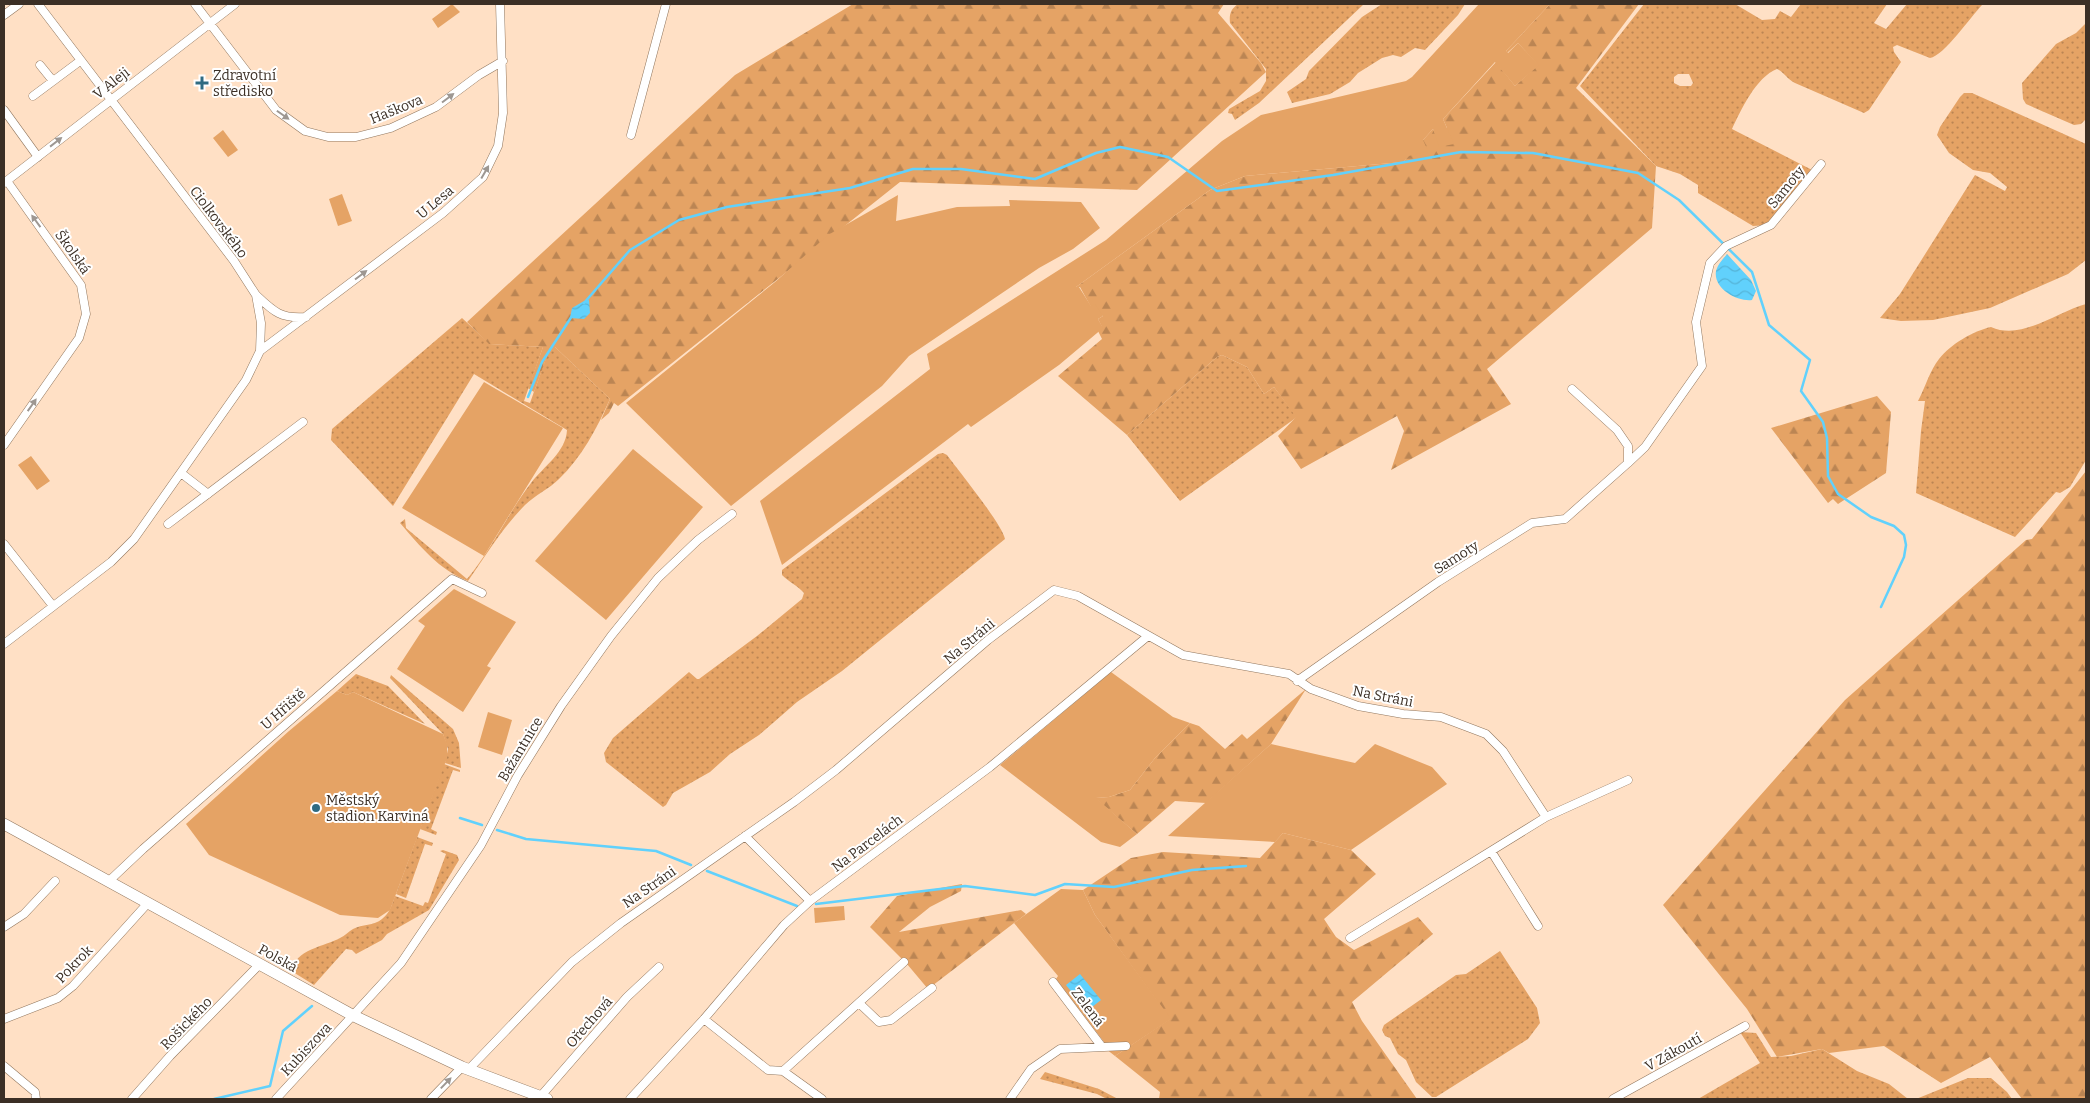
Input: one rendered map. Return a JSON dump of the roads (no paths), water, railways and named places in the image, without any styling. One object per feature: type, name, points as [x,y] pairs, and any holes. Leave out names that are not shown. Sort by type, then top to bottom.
[{"type":"street","points":[[4,15],[19,4]]},
{"type":"street","name":"Ciolkovského","points":[[4,644],[111,562],[134,539],[246,380],[260,351],[261,323],[256,295],[234,261],[38,4]]},
{"type":"street","name":"Haškova","points":[[196,4],[276,110],[305,131],[328,137],[356,137],[391,128],[436,107],[479,75],[503,61]]},
{"type":"street","name":"V Aleji","points":[[5,182],[235,4]]},
{"type":"street","name":"U Lesa","points":[[260,351],[443,212],[483,176],[498,146],[503,113],[500,4]]},
{"type":"street","points":[[631,135],[666,4]]},
{"type":"street","points":[[33,96],[80,61]]},
{"type":"street","points":[[40,65],[53,81]]},
{"type":"street","points":[[4,110],[38,157]]},
{"type":"street","name":"Samoty","points":[[1298,681],[1438,582],[1532,523],[1565,519],[1645,447],[1702,366],[1696,322],[1710,263],[1726,246],[1771,225],[1821,164]]},
{"type":"street","name":"Školská","points":[[4,445],[79,338],[86,314],[81,285],[5,182]]},
{"type":"street","points":[[256,295],[275,312],[290,318],[306,317]]},
{"type":"street","points":[[1572,389],[1617,430],[1628,446],[1628,463]]},
{"type":"street","points":[[168,524],[303,422]]},
{"type":"street","points":[[181,473],[208,494]]},
{"type":"street","name":"Bažantnice","points":[[354,1016],[401,963],[477,851],[518,775],[597,654],[658,578],[698,540],[732,514]]},
{"type":"street","points":[[4,544],[53,606]]},
{"type":"street","name":"U Hřiště","points":[[108,882],[172,823],[452,579],[482,593]]},
{"type":"street","name":"Na Stráni","points":[[431,1099],[572,962],[621,923],[836,770],[988,640],[1054,590],[1078,596],[1183,655],[1289,674],[1311,689],[1358,706],[1403,714],[1441,717],[1486,734],[1503,751],[1546,816]]},
{"type":"street","name":"Na Parcelách","points":[[630,1099],[704,1019],[784,925],[810,901],[990,767],[1148,636]]},
{"type":"street","points":[[1350,938],[1546,816],[1628,780]]},
{"type":"street","name":"Polská","points":[[4,824],[354,1016],[465,1068],[544,1098]]},
{"type":"street","points":[[745,836],[810,901]]},
{"type":"street","points":[[1491,851],[1538,926]]},
{"type":"street","points":[[4,927],[24,914],[55,881]]},
{"type":"street","name":"Pokrok","points":[[4,1019],[58,998],[73,986],[147,904]]},
{"type":"street","points":[[783,1071],[904,962]]},
{"type":"street","name":"Rošického","points":[[132,1099],[170,1056],[259,965]]},
{"type":"street","name":"Ořechová","points":[[544,1098],[627,997],[659,966]]},
{"type":"street","name":"Zelená","points":[[1053,982],[1102,1047]]},
{"type":"street","points":[[859,1003],[879,1022],[891,1020],[932,988]]},
{"type":"street","name":"Kubiszova","points":[[276,1099],[354,1016]]},
{"type":"street","points":[[704,1019],[768,1070],[783,1071],[822,1099]]},
{"type":"street","name":"V Zákoutí","points":[[1614,1099],[1745,1026]]},
{"type":"street","name":"Zelená","points":[[1010,1099],[1030,1069],[1060,1049],[1126,1046]]},
{"type":"street","points":[[4,1066],[35,1092],[36,1099]]},
{"type":"water","points":[[1727,254],[1751,280],[1756,291],[1752,300],[1740,299],[1728,293],[1718,283],[1716,271]]},
{"type":"water","points":[[589,300],[590,313],[584,319],[570,318],[572,308]]},
{"type":"water","points":[[1080,974],[1101,1000],[1087,1011],[1066,985]]},
{"type":"waterway","points":[[584,303],[630,250],[679,220],[727,207],[850,188],[913,169],[961,169],[1035,179],[1096,153],[1120,147],[1168,157],[1217,191],[1333,175],[1461,152],[1533,153],[1638,173],[1679,200],[1752,272],[1769,325],[1810,360],[1801,391],[1823,422],[1827,438],[1828,476],[1838,494],[1871,517],[1894,526],[1904,535],[1906,545],[1904,557],[1881,607]]},
{"type":"waterway","points":[[528,397],[542,362],[572,316]]},
{"type":"waterway","points":[[460,818],[482,825]]},
{"type":"waterway","points":[[497,830],[526,839],[656,851],[691,865]]},
{"type":"waterway","points":[[816,904],[965,886],[1035,895],[1065,884],[1114,887],[1192,870],[1246,866]]},
{"type":"waterway","points":[[707,871],[797,906]]},
{"type":"waterway","points":[[214,1099],[270,1086],[283,1031],[312,1006]]},
{"type":"place","name":"Zdravotní středisko","points":[[202,83]]},
{"type":"place","name":"Městský stadion Karviná","points":[[316,808]]}]
